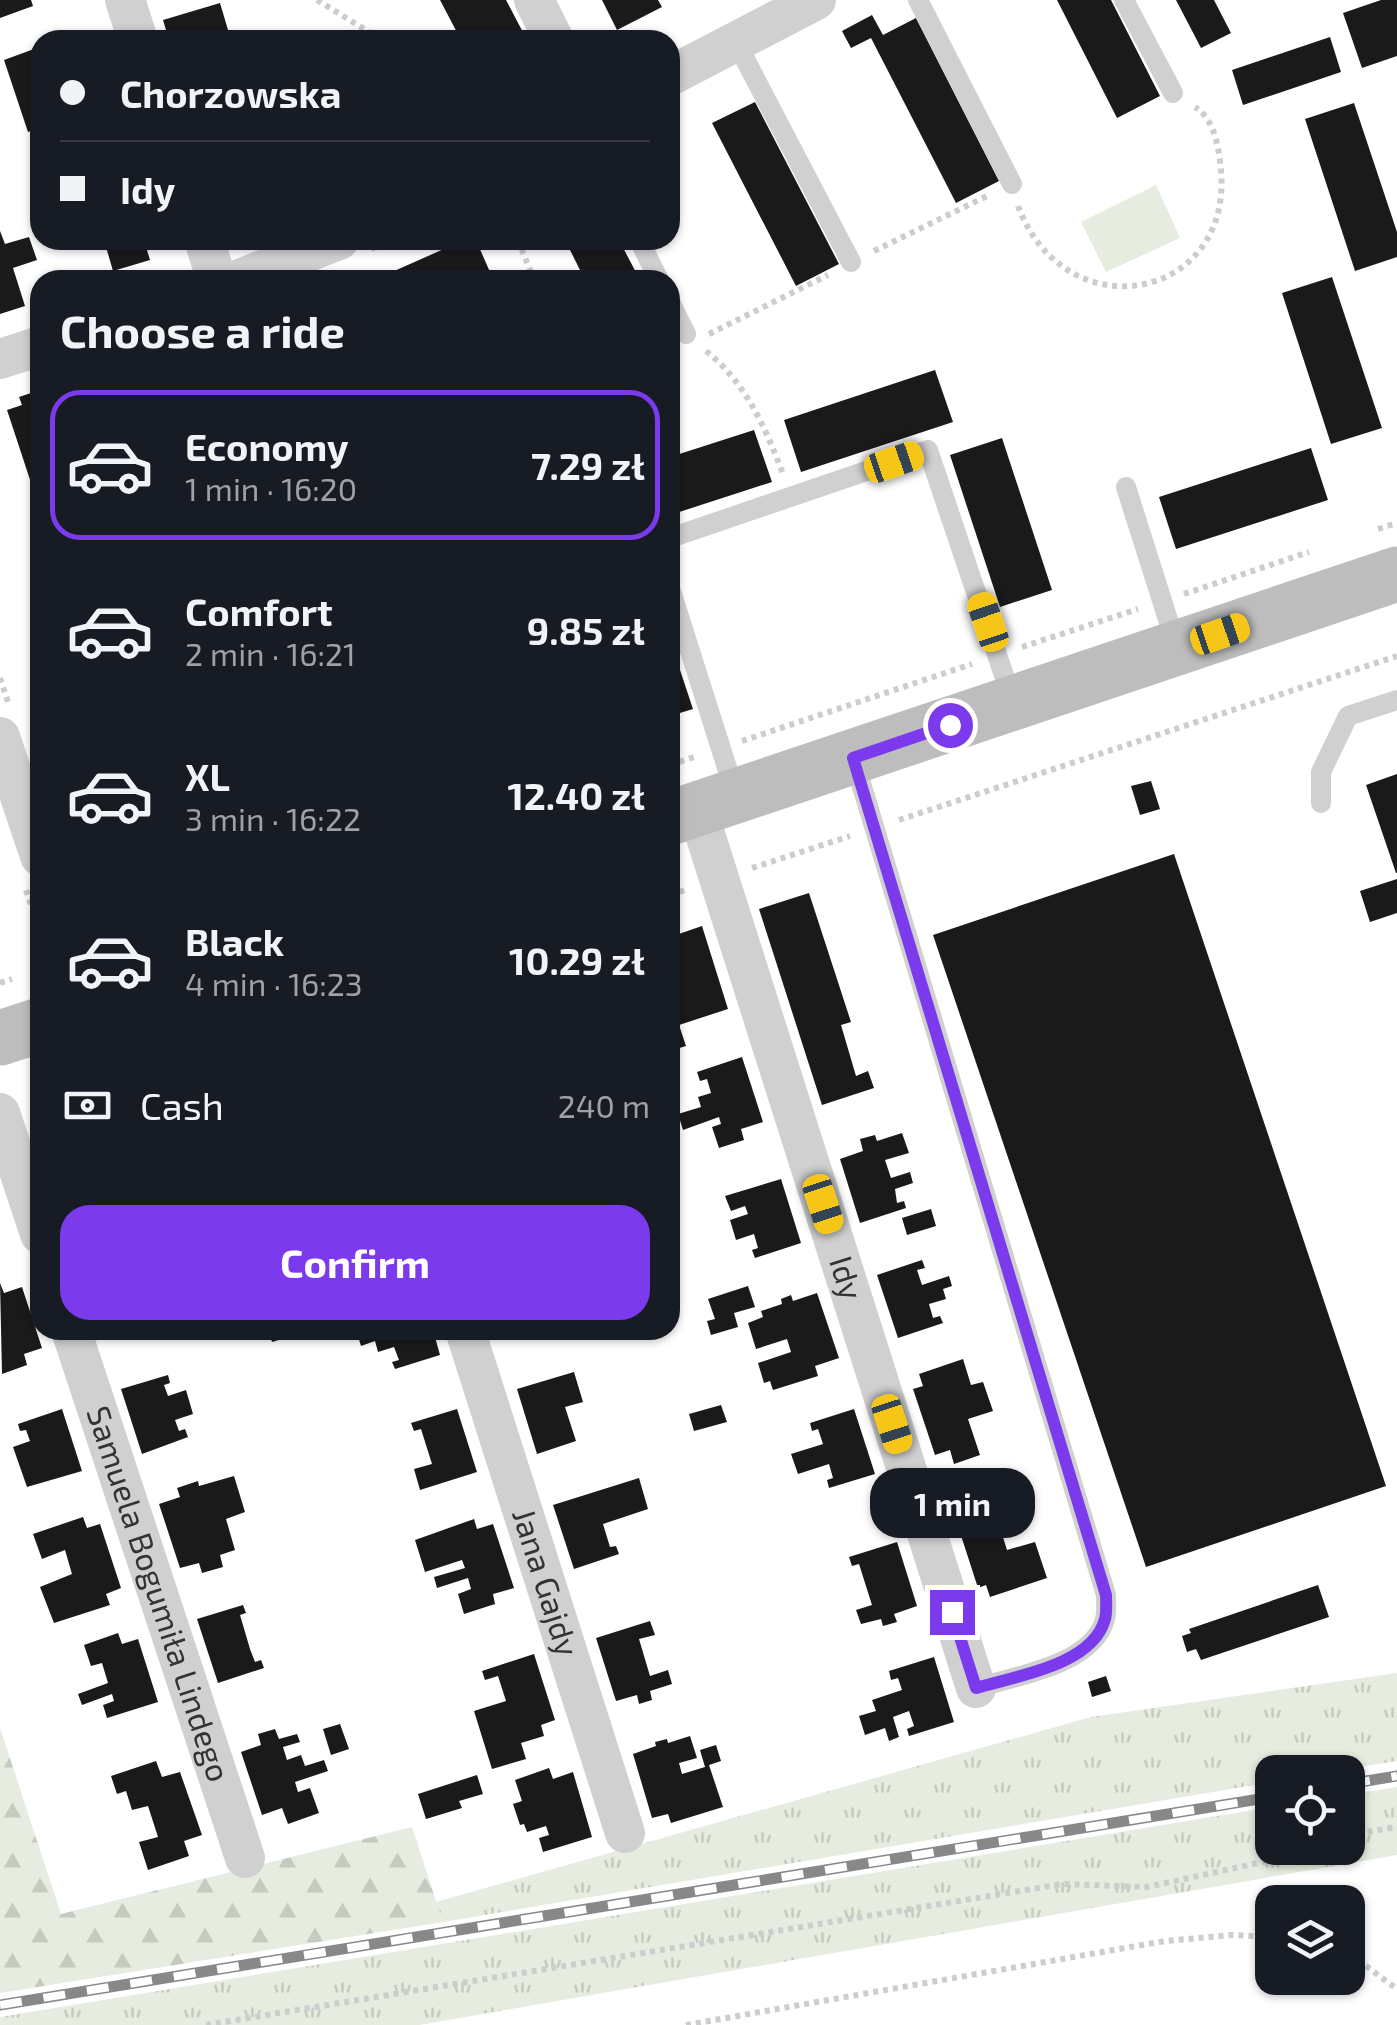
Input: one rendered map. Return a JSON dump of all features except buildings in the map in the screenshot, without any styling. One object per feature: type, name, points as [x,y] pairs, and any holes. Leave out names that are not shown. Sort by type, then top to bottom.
[{"type":"main road","points":[[699,787],[853,758],[1006,679],[1379,555]]},
{"type":"main road","points":[[0,1038],[30,1028]]},
{"type":"street","points":[[124,0],[134,30]]},
{"type":"street","points":[[534,0],[549,30]]},
{"type":"street","points":[[680,71],[816,0]]},
{"type":"street","points":[[262,270],[314,250]]},
{"type":"street","points":[[0,359],[30,349]]},
{"type":"street","points":[[0,737],[30,826]]},
{"type":"street","name":"Idy","points":[[699,787],[719,879],[976,1688]]},
{"type":"street","points":[[0,1112],[30,1204]]},
{"type":"street","name":"Samuela Bogumiła Lindego","points":[[75,1340],[245,1858]]},
{"type":"street","name":"Jana Gajdy","points":[[468,1340],[625,1833]]},
{"type":"lane","points":[[918,0],[1012,184]]},
{"type":"lane","points":[[1124,0],[1173,93]]},
{"type":"lane","points":[[736,42],[852,262]]},
{"type":"lane","points":[[680,322],[686,334]]},
{"type":"lane","points":[[680,535],[928,450],[1006,679]]},
{"type":"lane","points":[[1126,487],[1170,624]]},
{"type":"lane","points":[[680,657],[699,787]]},
{"type":"lane","points":[[1320,803],[1321,772],[1348,716],[1397,700]]},
{"type":"lane","points":[[853,758],[1106,1595],[1105,1619],[1100,1630],[1094,1641],[1074,1658],[976,1688]]},
{"type":"path","points":[[317,0],[366,30]]},
{"type":"path","points":[[791,497],[762,417],[720,362],[694,340],[1012,184],[1019,210],[1041,249],[1064,270],[1092,282],[1124,288],[1156,282],[1180,270],[1214,229],[1222,175],[1218,146],[1207,116],[1173,93]]},
{"type":"path","points":[[1379,555],[1397,523]]},
{"type":"path","points":[[699,787],[1170,624],[1325,547]]},
{"type":"path","points":[[680,893],[1397,656]]},
{"type":"path","points":[[0,983],[12,979]]},
{"type":"path","points":[[1365,1832],[1397,1827]]},
{"type":"path","points":[[206,2025],[1062,1884],[1147,1888],[1255,1864]]},
{"type":"path","points":[[686,2025],[1165,1941],[1255,1936]]},
{"type":"path","points":[[1365,1967],[1397,1989]]},
{"type":"green space","points":[[1156,185],[1180,238],[1106,272],[1081,222]]},
{"type":"green space","points":[[1397,1673],[1397,1761],[1365,1766],[1365,1755],[1255,1755],[1255,1785],[443,1922],[436,1902],[1091,1717]]},
{"type":"green space","points":[[0,1728],[61,1914],[412,1827],[443,1922],[0,1993]]},
{"type":"green space","points":[[1397,1787],[1397,1855],[1365,1861],[1365,1792]]},
{"type":"green space","points":[[1255,1810],[1255,1865],[1339,1865],[419,2025],[0,2025],[0,2017]]},
{"type":"railway","points":[[1365,1781],[1397,1776]]},
{"type":"railway","points":[[0,2005],[1255,1800]]},
{"type":"route","points":[[950,725],[853,758],[1106,1595],[1105,1619],[1094,1641],[1074,1658],[976,1688],[952,1612]]}]
